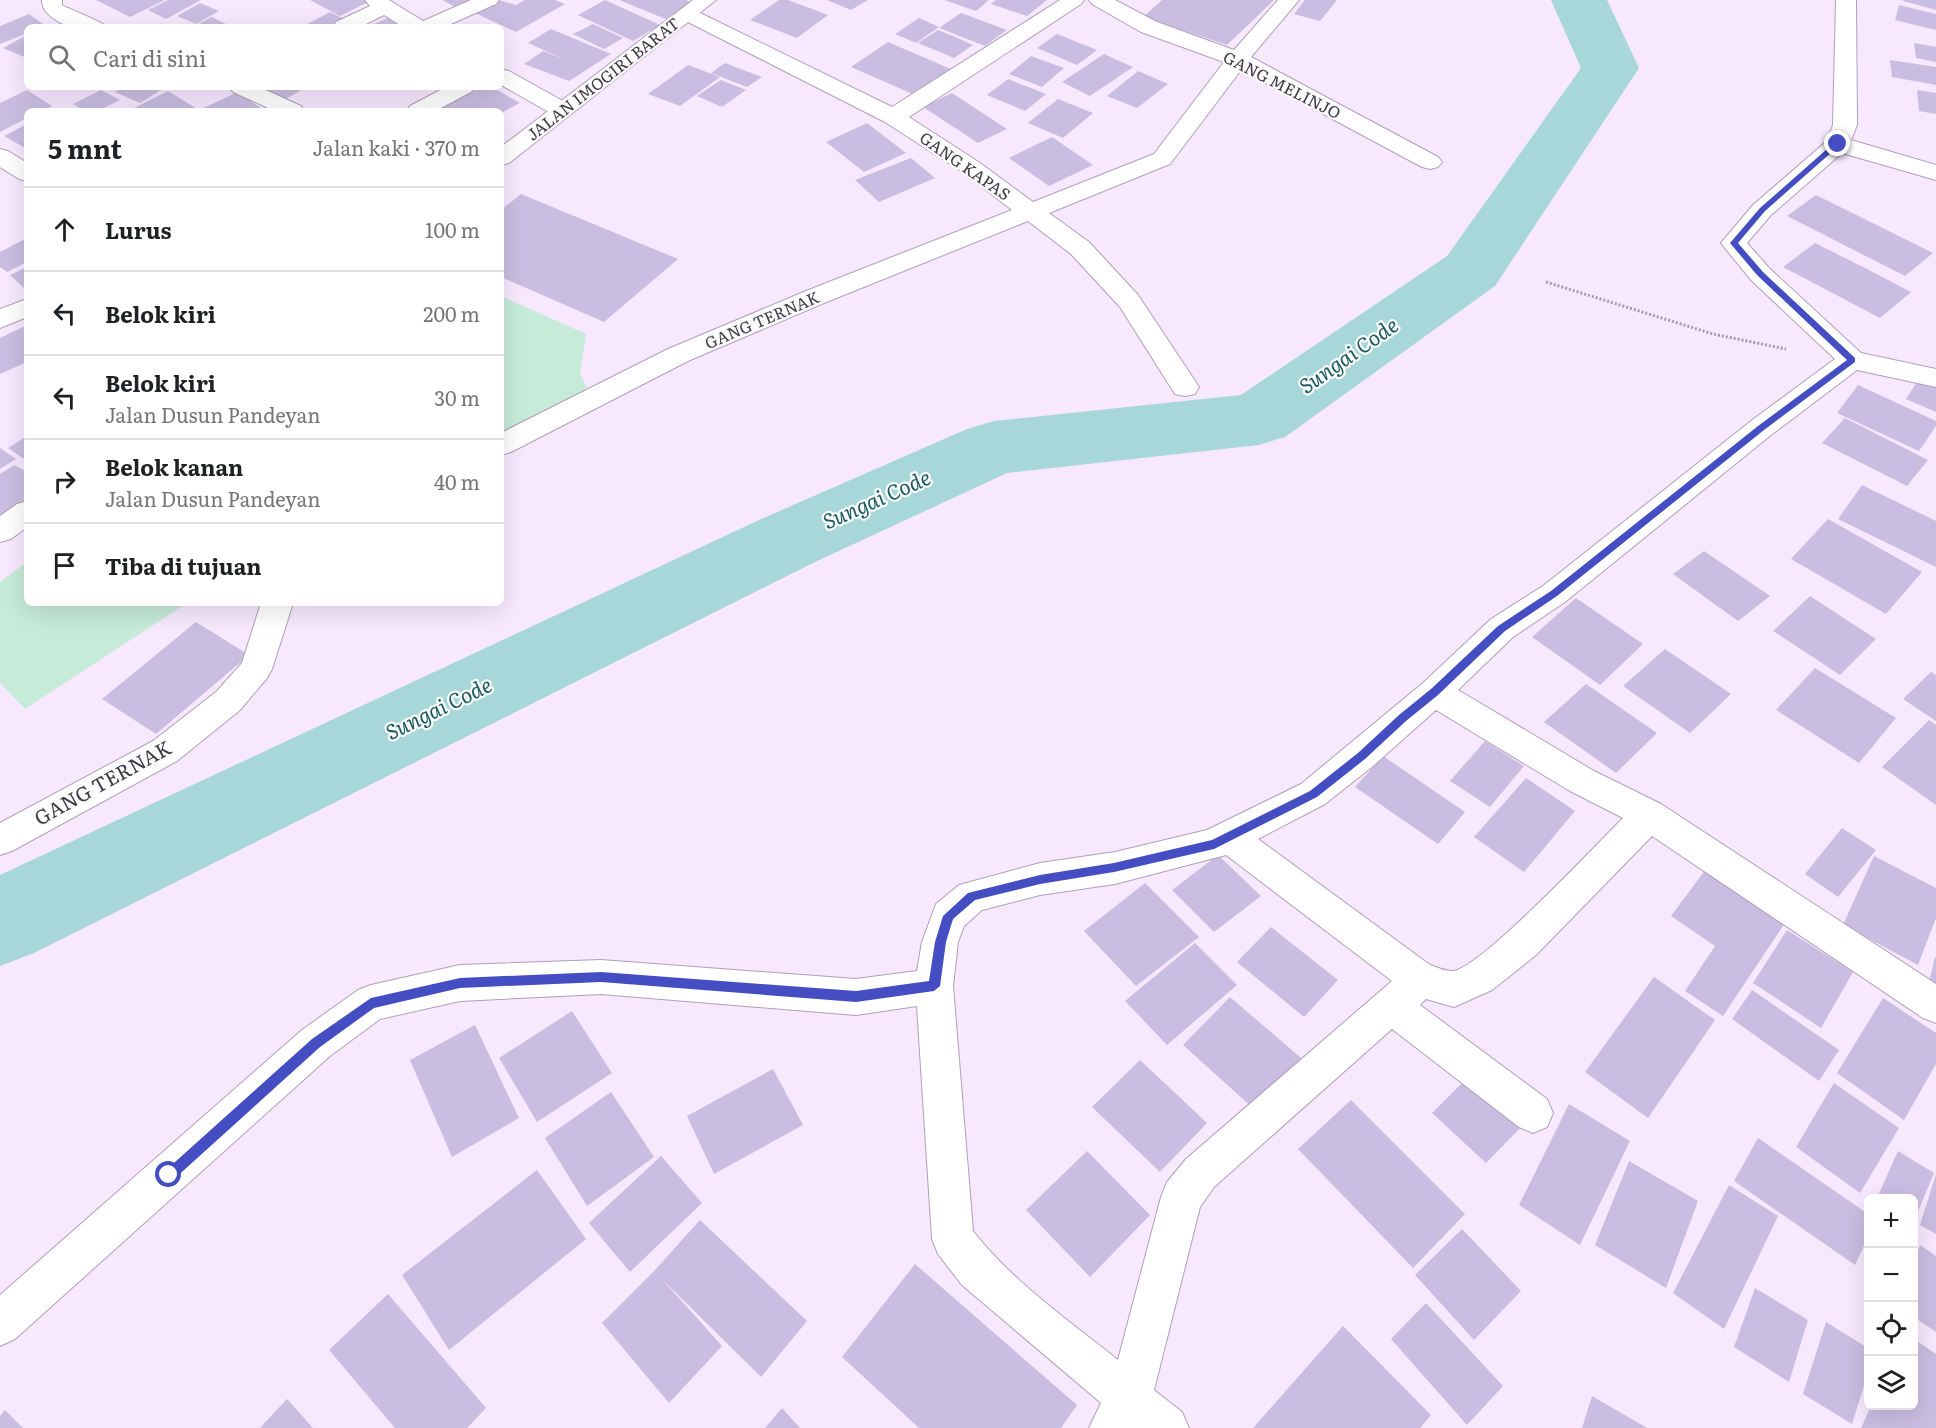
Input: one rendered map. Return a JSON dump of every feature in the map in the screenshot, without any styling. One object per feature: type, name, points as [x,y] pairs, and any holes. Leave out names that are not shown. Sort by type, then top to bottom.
[{"type":"street","points":[[52,0],[52,8],[59,14],[87,24]]},
{"type":"street","points":[[433,24],[489,0]]},
{"type":"street","points":[[893,117],[1074,0]]},
{"type":"street","name":"GANG MELINJO","points":[[1099,0],[1149,27],[1238,59],[1430,162]]},
{"type":"street","name":"GANG TERNAK","points":[[504,443],[678,355],[815,297],[1162,159],[1193,122],[1238,59],[1270,25],[1289,0]]},
{"type":"street","points":[[1846,0],[1845,125],[1838,144],[1762,210],[1734,243],[1760,274],[1852,360],[1936,378]]},
{"type":"street","points":[[348,24],[380,3],[413,24]]},
{"type":"street","name":"GANG KAPAS","points":[[697,7],[893,117],[972,168],[1080,248],[1129,301],[1185,387]]},
{"type":"street","name":"JALAN IMOGIRI BARAT","points":[[504,156],[697,7]]},
{"type":"street","points":[[504,78],[562,110]]},
{"type":"street","points":[[247,90],[286,108]]},
{"type":"street","points":[[424,108],[457,90]]},
{"type":"street","points":[[1838,144],[1936,173]]},
{"type":"street","points":[[0,156],[24,172]]},
{"type":"street","points":[[0,319],[24,308]]},
{"type":"street","points":[[1166,1428],[1121,1413],[985,1278],[953,1239],[934,986],[940,942],[949,916],[972,896],[1040,879],[1114,868],[1214,844],[1313,794],[1435,692],[1502,628],[1554,594],[1761,428],[1852,360]]},
{"type":"street","points":[[0,531],[24,514]]},
{"type":"street","name":"GANG TERNAK","points":[[0,840],[165,751],[228,701],[256,669],[276,606]]},
{"type":"street","points":[[1435,692],[1544,759],[1649,815],[1936,1005]]},
{"type":"street","points":[[1121,1413],[1182,1197],[1200,1173],[1406,993],[1454,989],[1479,978],[1523,943],[1649,815]]},
{"type":"street","points":[[1229,837],[1406,993],[1533,1113]]},
{"type":"street","points":[[0,1324],[316,1043],[371,1004],[460,983],[601,977],[856,997],[934,986]]},
{"type":"path","points":[[1546,282],[1713,334],[1852,360]]},
{"type":"green space","points":[[504,297],[586,334],[580,374],[587,388],[560,409],[504,432]]},
{"type":"green space","points":[[24,564],[24,606],[182,606],[25,709],[0,683],[0,582]]},
{"type":"building","points":[[96,0],[165,0],[130,17]]},
{"type":"building","points":[[168,0],[201,0],[166,19],[148,10]]},
{"type":"building","points":[[310,0],[372,0],[340,16]]},
{"type":"building","points":[[442,0],[482,0],[461,10]]},
{"type":"building","points":[[498,0],[516,5],[525,0],[555,0],[565,4],[516,32],[504,26],[504,24],[499,24],[475,13]]},
{"type":"building","points":[[605,0],[660,25],[633,41],[578,15]]},
{"type":"building","points":[[619,0],[686,0],[694,3],[668,20]]},
{"type":"building","points":[[779,0],[788,0],[828,15],[797,38],[750,20]]},
{"type":"building","points":[[827,0],[868,0],[851,10]]},
{"type":"building","points":[[944,0],[989,0],[976,11]]},
{"type":"building","points":[[996,0],[1047,0],[1027,16],[991,4]]},
{"type":"building","points":[[1162,0],[1274,0],[1227,45],[1143,17]]},
{"type":"building","points":[[1305,0],[1337,0],[1320,21],[1294,14]]},
{"type":"building","points":[[1936,0],[1936,10],[1903,1]]},
{"type":"building","points":[[200,3],[219,11],[196,24],[177,16]]},
{"type":"building","points":[[1899,5],[1936,14],[1936,30],[1895,20]]},
{"type":"building","points":[[330,12],[350,22],[346,24],[308,24]]},
{"type":"building","points":[[961,13],[1007,30],[985,46],[939,28]]},
{"type":"building","points":[[29,14],[43,24],[24,24],[24,34],[0,44],[0,26]]},
{"type":"building","points":[[212,17],[226,24],[198,24]]},
{"type":"building","points":[[390,17],[401,24],[374,24]]},
{"type":"building","points":[[919,18],[939,27],[916,43],[895,34]]},
{"type":"building","points":[[593,24],[623,38],[604,49],[573,34]]},
{"type":"building","points":[[551,29],[611,54],[569,81],[524,64],[543,51],[566,60],[528,43]]},
{"type":"building","points":[[938,30],[973,45],[954,58],[918,43]]},
{"type":"building","points":[[1057,34],[1097,50],[1077,65],[1037,48]]},
{"type":"building","points":[[24,37],[24,57],[3,48]]},
{"type":"building","points":[[888,42],[951,69],[915,95],[851,67]]},
{"type":"building","points":[[1914,43],[1936,47],[1936,62],[1916,58]]},
{"type":"building","points":[[1104,54],[1133,67],[1090,96],[1062,82]]},
{"type":"building","points":[[1031,56],[1064,68],[1042,87],[1009,74]]},
{"type":"building","points":[[1890,60],[1936,67],[1936,85],[1892,77]]},
{"type":"building","points":[[725,63],[762,77],[747,87],[711,73]]},
{"type":"building","points":[[688,65],[720,77],[680,106],[648,94]]},
{"type":"building","points":[[1138,71],[1168,84],[1137,108],[1107,96]]},
{"type":"building","points":[[1008,79],[1046,94],[1025,111],[987,95]]},
{"type":"building","points":[[721,80],[746,90],[722,107],[697,96]]},
{"type":"building","points":[[27,90],[52,106],[24,108],[24,120],[0,132],[0,103]]},
{"type":"building","points":[[101,90],[120,100],[104,108],[80,108],[73,104]]},
{"type":"building","points":[[119,90],[161,90],[140,103],[115,92]]},
{"type":"building","points":[[257,90],[302,90],[280,102]]},
{"type":"building","points":[[466,90],[497,90],[520,103],[504,111],[504,108],[432,108]]},
{"type":"building","points":[[1917,90],[1936,93],[1936,114],[1919,111]]},
{"type":"building","points":[[168,91],[196,108],[134,108]]},
{"type":"building","points":[[238,92],[261,108],[203,108]]},
{"type":"building","points":[[952,93],[1007,129],[978,143],[923,107]]},
{"type":"building","points":[[1058,99],[1093,113],[1063,138],[1028,123]]},
{"type":"building","points":[[867,123],[906,153],[864,172],[826,142]]},
{"type":"building","points":[[24,126],[24,147],[4,136]]},
{"type":"building","points":[[1052,137],[1093,165],[1049,186],[1009,158]]},
{"type":"building","points":[[911,158],[935,178],[879,202],[855,180]]},
{"type":"building","points":[[521,194],[678,259],[604,322],[504,278],[504,208]]},
{"type":"building","points":[[1816,195],[1933,253],[1905,276],[1787,216]]},
{"type":"building","points":[[24,240],[24,264],[7,272],[0,267],[0,252]]},
{"type":"building","points":[[1815,243],[1911,292],[1880,318],[1783,267]]},
{"type":"building","points":[[24,268],[24,288],[10,275]]},
{"type":"building","points":[[24,326],[24,363],[0,374],[0,338]]},
{"type":"building","points":[[1918,380],[1936,388],[1936,412],[1906,399]]},
{"type":"building","points":[[1858,385],[1936,421],[1936,426],[1919,451],[1837,413]]},
{"type":"building","points":[[1845,418],[1928,460],[1907,486],[1822,443]]},
{"type":"building","points":[[24,438],[24,459],[8,448]]},
{"type":"building","points":[[0,448],[16,459],[0,469]]},
{"type":"building","points":[[14,465],[24,470],[24,506],[0,523],[0,474]]},
{"type":"building","points":[[1862,485],[1936,521],[1936,567],[1838,519]]},
{"type":"building","points":[[1828,519],[1922,572],[1886,614],[1791,559]]},
{"type":"building","points":[[1704,551],[1770,596],[1738,621],[1673,574]]},
{"type":"building","points":[[1810,596],[1876,639],[1840,675],[1773,631]]},
{"type":"building","points":[[1576,598],[1643,644],[1600,685],[1532,637]]},
{"type":"building","points":[[196,622],[249,655],[156,734],[102,699]]},
{"type":"building","points":[[1665,649],[1731,694],[1690,733],[1623,686]]},
{"type":"building","points":[[1815,668],[1896,718],[1859,763],[1776,710]]},
{"type":"building","points":[[1931,672],[1936,675],[1936,721],[1903,699]]},
{"type":"building","points":[[1586,684],[1657,733],[1616,773],[1544,722]]},
{"type":"building","points":[[1929,720],[1936,725],[1936,805],[1882,767]]},
{"type":"building","points":[[1485,741],[1524,766],[1490,807],[1450,781]]},
{"type":"building","points":[[1383,756],[1465,812],[1438,844],[1355,787]]},
{"type":"building","points":[[1526,778],[1575,811],[1524,872],[1474,837]]},
{"type":"building","points":[[1842,828],[1876,850],[1838,897],[1805,874]]},
{"type":"building","points":[[1218,855],[1261,896],[1214,932],[1172,890]]},
{"type":"building","points":[[1874,856],[1936,888],[1936,918],[1918,965],[1843,925]]},
{"type":"building","points":[[1709,865],[1789,917],[1723,1016],[1685,991],[1715,946],[1671,916]]},
{"type":"building","points":[[1145,883],[1199,937],[1136,986],[1084,931]]},
{"type":"building","points":[[1271,927],[1338,980],[1304,1017],[1237,962]]},
{"type":"building","points":[[1787,930],[1853,972],[1821,1028],[1753,983]]},
{"type":"building","points":[[1195,943],[1237,985],[1167,1045],[1125,1001]]},
{"type":"building","points":[[1936,958],[1936,995],[1927,991]]},
{"type":"building","points":[[1654,977],[1715,1020],[1648,1118],[1585,1072]]},
{"type":"building","points":[[1752,990],[1839,1050],[1819,1081],[1732,1019]]},
{"type":"building","points":[[1230,997],[1301,1058],[1254,1109],[1183,1045]]},
{"type":"building","points":[[1883,998],[1936,1033],[1936,1064],[1904,1120],[1837,1073]]},
{"type":"building","points":[[572,1011],[612,1073],[537,1122],[499,1058]]},
{"type":"building","points":[[475,1025],[519,1118],[452,1157],[410,1060]]},
{"type":"building","points":[[1140,1060],[1207,1123],[1160,1172],[1092,1107]]},
{"type":"building","points":[[773,1069],[803,1125],[714,1174],[687,1116]]},
{"type":"building","points":[[1468,1077],[1522,1126],[1486,1163],[1432,1113]]},
{"type":"building","points":[[1834,1083],[1899,1128],[1860,1193],[1796,1147]]},
{"type":"building","points":[[611,1092],[654,1157],[587,1206],[545,1138]]},
{"type":"building","points":[[1351,1100],[1465,1214],[1413,1268],[1298,1149]]},
{"type":"building","points":[[1569,1104],[1630,1141],[1580,1245],[1519,1205]]},
{"type":"building","points":[[1758,1138],[1864,1211],[1864,1246],[1855,1265],[1734,1181]]},
{"type":"building","points":[[1087,1151],[1150,1215],[1090,1277],[1026,1210]]},
{"type":"building","points":[[1898,1151],[1934,1173],[1918,1211],[1918,1194],[1879,1194]]},
{"type":"building","points":[[661,1156],[702,1203],[630,1272],[589,1223]]},
{"type":"building","points":[[1629,1161],[1698,1201],[1666,1288],[1595,1245]]},
{"type":"building","points":[[537,1170],[586,1239],[449,1350],[402,1275]]},
{"type":"building","points":[[1936,1174],[1936,1234],[1920,1225]]},
{"type":"building","points":[[1729,1185],[1778,1216],[1724,1329],[1673,1293]]},
{"type":"building","points":[[700,1220],[807,1321],[761,1377],[662,1279],[722,1346],[669,1403],[602,1323],[654,1271]]},
{"type":"building","points":[[1462,1229],[1521,1291],[1474,1340],[1415,1275]]},
{"type":"building","points":[[1920,1245],[1936,1256],[1936,1332],[1918,1320],[1918,1250]]},
{"type":"building","points":[[915,1264],[1077,1405],[1061,1428],[919,1428],[842,1357]]},
{"type":"building","points":[[1755,1288],[1808,1320],[1789,1382],[1734,1347]]},
{"type":"building","points":[[388,1294],[486,1408],[467,1428],[395,1428],[329,1350]]},
{"type":"building","points":[[1426,1303],[1503,1386],[1467,1425],[1391,1339]]},
{"type":"building","points":[[1826,1322],[1864,1346],[1864,1386],[1852,1424],[1803,1394]]},
{"type":"building","points":[[1343,1326],[1431,1415],[1420,1428],[1253,1428]]},
{"type":"building","points":[[1918,1342],[1936,1354],[1936,1428],[1861,1428],[1869,1410],[1918,1410]]},
{"type":"building","points":[[1592,1396],[1647,1428],[1582,1428]]},
{"type":"building","points":[[287,1399],[313,1428],[260,1428]]},
{"type":"building","points":[[782,1408],[800,1428],[765,1428]]},
{"type":"building","points":[[5,1410],[23,1428],[0,1428],[0,1416]]},
{"type":"waterway","name":"Sungai Code","points":[[0,922],[787,541],[994,448],[1259,419],[1471,271],[1610,68],[1579,0]]},
{"type":"route","points":[[169,1175],[316,1043],[371,1004],[460,983],[601,977],[856,997],[934,986],[940,942],[949,916],[972,896],[1040,879],[1114,868],[1214,844],[1313,794],[1435,692],[1502,628],[1554,594],[1761,428],[1852,360],[1815,328],[1760,274],[1734,243],[1762,210],[1838,144]]}]
